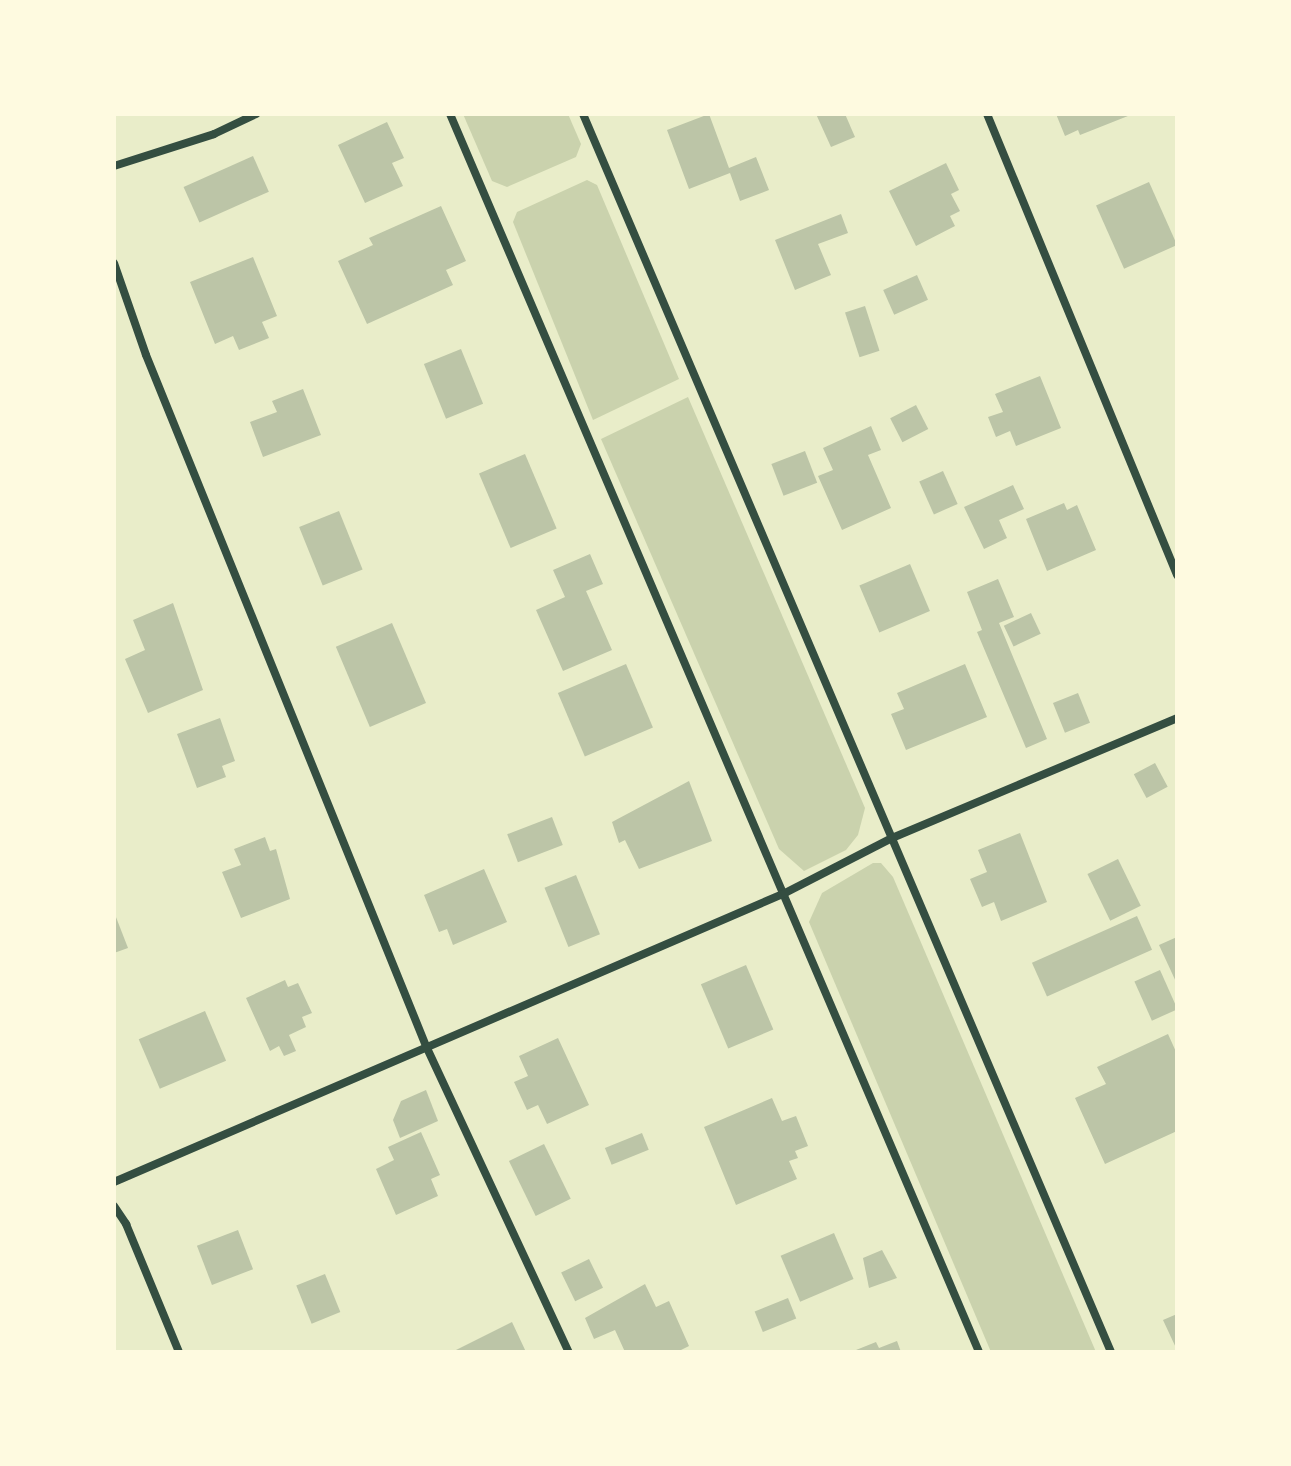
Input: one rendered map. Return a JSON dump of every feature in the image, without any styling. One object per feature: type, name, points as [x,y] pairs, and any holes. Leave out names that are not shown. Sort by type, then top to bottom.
[{"type":"street","points":[[114,166],[214,134],[256,114]]},
{"type":"street","points":[[450,114],[979,1352]]},
{"type":"street","points":[[583,114],[1111,1352]]},
{"type":"street","points":[[987,114],[1177,575]]},
{"type":"street","points":[[114,263],[146,355],[426,1046],[569,1352]]},
{"type":"street","points":[[114,1182],[785,893],[892,838],[1177,718]]},
{"type":"street","points":[[114,1206],[126,1224],[179,1352]]},
{"type":"green space","points":[[463,114],[568,114],[581,144],[576,157],[507,187],[492,181]]},
{"type":"green space","points":[[587,180],[597,185],[679,379],[593,420],[513,222],[517,212]]},
{"type":"green space","points":[[688,397],[865,808],[858,835],[846,850],[804,871],[779,849],[601,439]]},
{"type":"green space","points":[[873,863],[881,863],[893,877],[1096,1352],[991,1352],[809,922],[822,893]]},
{"type":"building","points":[[709,114],[729,168],[756,157],[769,190],[740,201],[730,173],[689,189],[667,130]]},
{"type":"building","points":[[816,114],[845,114],[855,137],[831,147]]},
{"type":"building","points":[[1056,114],[1133,114],[1080,135],[1078,130],[1065,136]]},
{"type":"building","points":[[387,122],[404,158],[392,163],[403,186],[365,203],[338,145]]},
{"type":"building","points":[[253,156],[269,192],[199,223],[184,187]]},
{"type":"building","points":[[946,163],[959,190],[951,194],[960,211],[950,216],[955,226],[916,246],[889,191]]},
{"type":"building","points":[[1149,182],[1177,245],[1124,269],[1096,206]]},
{"type":"building","points":[[441,206],[466,261],[446,270],[453,285],[367,324],[338,261],[373,245],[369,238]]},
{"type":"building","points":[[841,214],[848,233],[818,244],[831,275],[795,290],[775,240]]},
{"type":"building","points":[[253,257],[277,316],[262,322],[269,338],[239,350],[233,336],[215,344],[190,282]]},
{"type":"building","points":[[917,275],[928,300],[894,315],[883,290]]},
{"type":"building","points":[[865,306],[880,351],[860,357],[845,312]]},
{"type":"building","points":[[461,349],[483,404],[446,419],[424,364]]},
{"type":"building","points":[[1040,376],[1061,428],[1016,446],[1010,431],[996,437],[988,417],[1003,412],[995,394]]},
{"type":"building","points":[[303,389],[321,435],[263,457],[250,422],[277,412],[272,401]]},
{"type":"building","points":[[916,405],[928,429],[902,442],[890,418]]},
{"type":"building","points":[[871,426],[881,450],[868,455],[891,508],[842,530],[818,476],[833,470],[823,448]]},
{"type":"building","points":[[805,451],[817,483],[784,496],[771,464]]},
{"type":"building","points":[[525,454],[557,529],[511,548],[479,474]]},
{"type":"building","points":[[943,471],[958,504],[934,514],[919,482]]},
{"type":"building","points":[[1013,485],[1024,509],[999,520],[1007,538],[984,549],[964,507]]},
{"type":"building","points":[[1064,503],[1067,510],[1077,505],[1096,550],[1047,571],[1026,519]]},
{"type":"building","points":[[339,511],[363,569],[323,586],[299,527]]},
{"type":"building","points":[[590,554],[603,584],[586,591],[612,650],[563,671],[536,610],[565,597],[553,570]]},
{"type":"building","points":[[910,564],[930,611],[879,632],[859,585]]},
{"type":"building","points":[[998,579],[1014,617],[999,623],[1047,739],[1026,748],[977,632],[982,630],[967,592]]},
{"type":"building","points":[[173,603],[203,690],[148,713],[125,659],[145,650],[133,620]]},
{"type":"building","points":[[1031,613],[1041,634],[1014,647],[1004,626]]},
{"type":"building","points":[[392,623],[426,703],[370,727],[336,647]]},
{"type":"building","points":[[626,664],[653,728],[585,756],[558,693]]},
{"type":"building","points":[[965,664],[987,717],[906,750],[891,714],[904,709],[897,693]]},
{"type":"building","points":[[1078,693],[1090,723],[1065,733],[1053,703]]},
{"type":"building","points":[[220,718],[235,761],[222,766],[226,777],[197,788],[177,734]]},
{"type":"building","points":[[1155,763],[1168,787],[1146,798],[1134,774]]},
{"type":"building","points":[[689,781],[712,841],[639,869],[625,840],[619,843],[612,822]]},
{"type":"building","points":[[552,817],[563,845],[518,862],[507,834]]},
{"type":"building","points":[[1020,833],[1047,902],[1001,921],[994,902],[982,907],[970,879],[987,872],[978,850]]},
{"type":"building","points":[[265,837],[270,851],[276,849],[290,899],[241,918],[222,872],[241,865],[234,849]]},
{"type":"building","points":[[1118,859],[1141,906],[1110,921],[1087,874]]},
{"type":"building","points":[[484,869],[507,922],[453,945],[447,929],[439,932],[424,895]]},
{"type":"building","points":[[576,875],[600,934],[568,947],[544,888]]},
{"type":"building","points":[[114,912],[128,948],[114,953]]},
{"type":"building","points":[[1137,916],[1152,950],[1047,997],[1032,963]]},
{"type":"building","points":[[1177,937],[1177,984],[1159,945]]},
{"type":"building","points":[[746,965],[773,1029],[728,1049],[701,984]]},
{"type":"building","points":[[1160,970],[1177,1010],[1152,1021],[1134,981]]},
{"type":"building","points":[[285,980],[288,987],[298,983],[312,1013],[302,1017],[306,1027],[289,1035],[296,1051],[284,1056],[279,1046],[270,1051],[246,998]]},
{"type":"building","points":[[205,1011],[226,1061],[160,1089],[139,1039]]},
{"type":"building","points":[[1168,1034],[1177,1054],[1177,1131],[1105,1164],[1075,1098],[1106,1084],[1097,1067]]},
{"type":"building","points":[[558,1038],[589,1105],[547,1124],[538,1105],[527,1110],[514,1082],[528,1076],[519,1056]]},
{"type":"building","points":[[426,1090],[438,1121],[400,1138],[393,1120],[401,1101]]},
{"type":"building","points":[[772,1098],[782,1121],[796,1116],[808,1146],[795,1151],[798,1158],[789,1161],[797,1179],[736,1205],[704,1127]]},
{"type":"building","points":[[421,1132],[440,1175],[431,1179],[438,1196],[396,1215],[376,1169],[394,1160],[388,1147]]},
{"type":"building","points":[[642,1133],[649,1150],[612,1165],[605,1148]]},
{"type":"building","points":[[544,1144],[571,1199],[536,1216],[509,1161]]},
{"type":"building","points":[[238,1230],[253,1269],[212,1285],[197,1246]]},
{"type":"building","points":[[834,1233],[854,1279],[800,1302],[781,1256]]},
{"type":"building","points":[[882,1250],[897,1278],[869,1288],[863,1258]]},
{"type":"building","points":[[589,1259],[603,1288],[575,1301],[561,1273]]},
{"type":"building","points":[[325,1274],[340,1312],[312,1324],[296,1286]]},
{"type":"building","points":[[645,1284],[656,1307],[669,1301],[689,1346],[677,1352],[625,1352],[615,1330],[594,1339],[585,1318]]},
{"type":"building","points":[[788,1298],[796,1318],[763,1332],[755,1311]]},
{"type":"building","points":[[1177,1314],[1177,1350],[1163,1320]]},
{"type":"building","points":[[512,1322],[526,1352],[457,1352],[456,1350]]},
{"type":"building","points":[[897,1341],[901,1352],[851,1352],[876,1342],[879,1348]]}]
